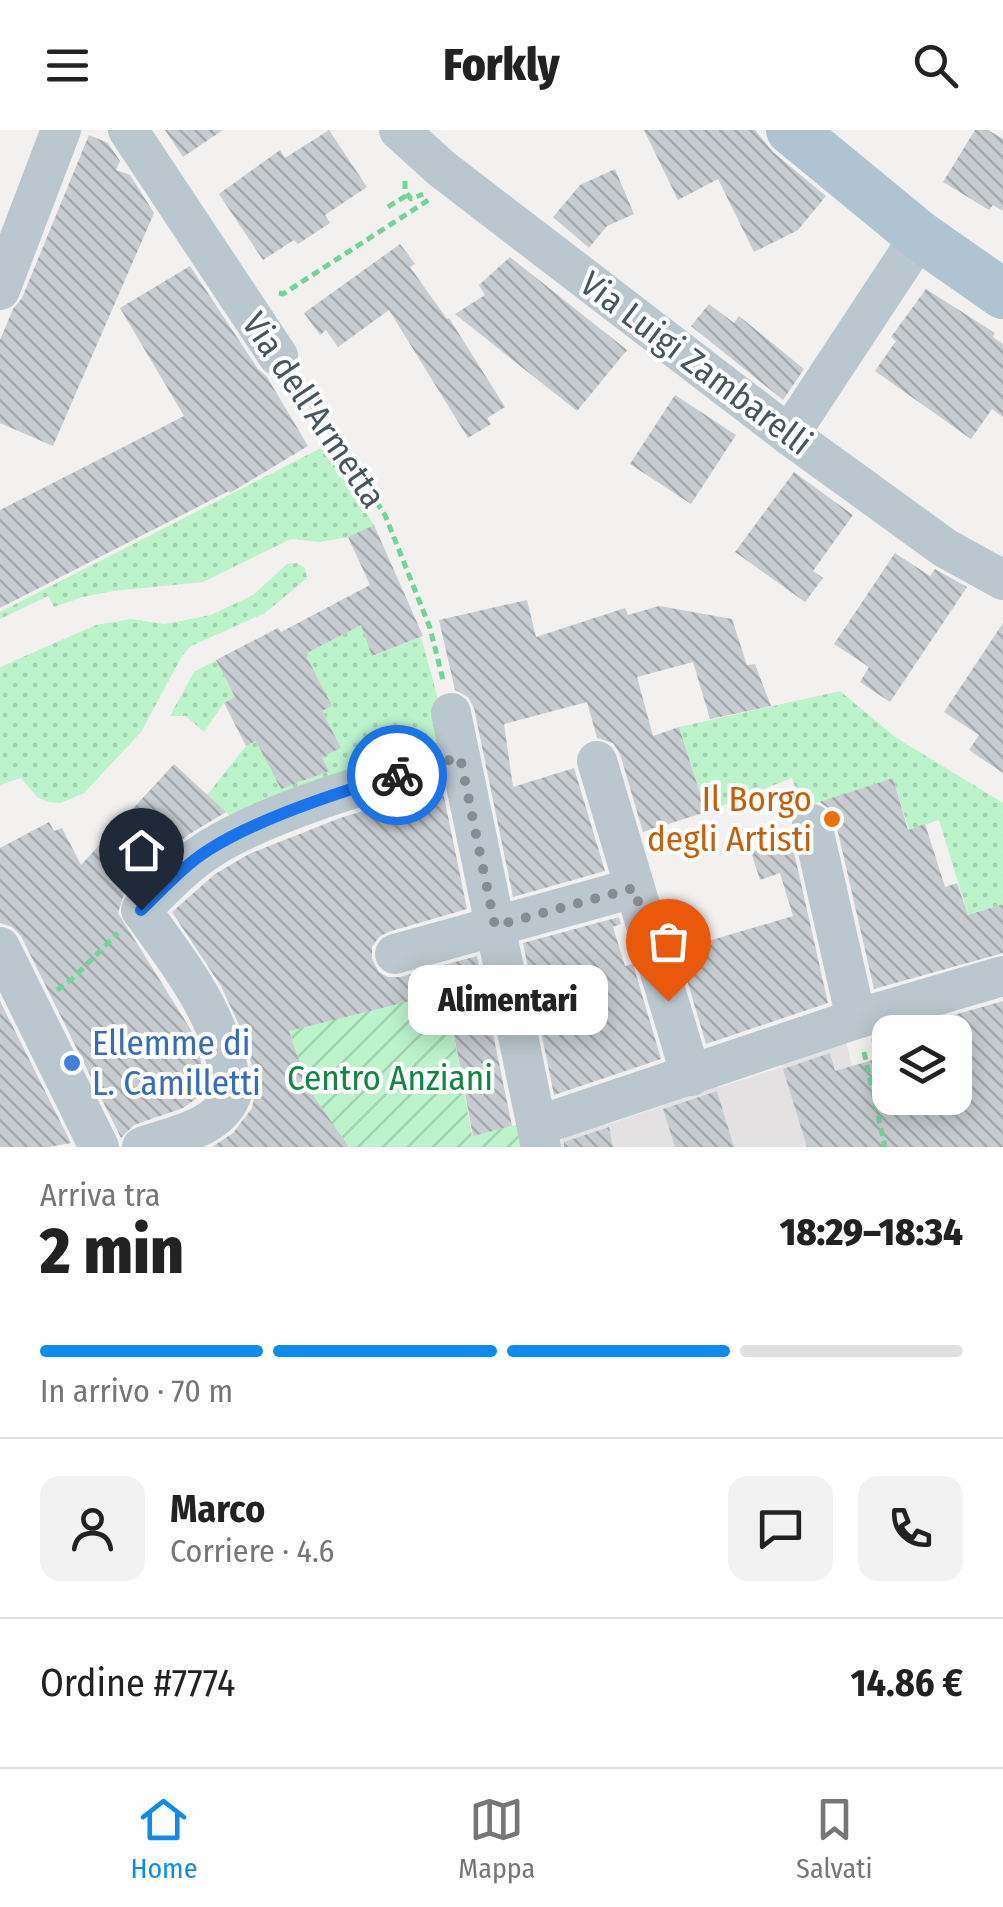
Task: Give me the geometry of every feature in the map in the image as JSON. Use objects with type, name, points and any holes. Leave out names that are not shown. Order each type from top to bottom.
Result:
[{"type":"main road","points":[[791,130],[920,236],[1003,294]]},
{"type":"street","points":[[0,290],[61,130]]},
{"type":"street","name":"Via dell'Armetta","points":[[128,130],[278,356]]},
{"type":"street","name":"Via Luigi Zambarelli","points":[[419,150],[789,435],[945,548],[1003,580]]},
{"type":"street","points":[[789,435],[920,236]]},
{"type":"street","points":[[450,713],[539,1137],[692,1076],[859,1031],[1003,976]]},
{"type":"street","points":[[142,1147],[206,1124],[218,1116],[230,1096],[219,1038],[207,1006],[130,921],[191,862],[232,837],[363,785],[460,757]]},
{"type":"street","points":[[596,760],[692,1076]]},
{"type":"street","points":[[812,824],[859,1031]]},
{"type":"street","points":[[395,954],[634,888]]},
{"type":"street","points":[[0,947],[98,1147]]},
{"type":"path","points":[[388,207],[419,150]]},
{"type":"path","points":[[272,292],[283,294],[428,202]]},
{"type":"path","name":"Via dell'Armetta","points":[[278,356],[385,515],[430,628],[450,713]]},
{"type":"path","points":[[52,994],[74,978],[130,921]]},
{"type":"path","points":[[859,1031],[885,1147]]},
{"type":"shaded area","points":[[844,1032],[871,1147],[560,1147],[563,1134],[662,1106],[659,1095],[713,1077],[717,1088],[782,1067],[778,1054]]},
{"type":"green space","points":[[323,447],[374,525],[349,537],[320,542],[291,539],[203,582],[114,591],[54,607],[48,596],[0,619],[0,612]]},
{"type":"green space","points":[[297,563],[305,568],[307,578],[265,613],[191,646],[141,732],[84,793],[61,803],[48,802],[37,797],[21,778],[0,785],[0,667],[96,625],[131,619],[165,624],[211,615],[253,595],[287,564]]},
{"type":"green space","points":[[360,623],[373,656],[421,637],[449,740],[238,823],[207,795],[246,746],[256,741],[294,773],[299,783],[328,769],[322,757],[340,747],[322,711],[332,706],[296,659]]},
{"type":"green space","points":[[216,660],[235,697],[224,703],[204,732],[186,716],[170,716],[194,672]]},
{"type":"green space","points":[[840,691],[895,737],[1003,803],[1003,904],[968,915],[939,820],[909,830],[893,778],[801,808],[792,778],[706,812],[679,727]]},
{"type":"green space","name":"Centro Anziani","points":[[445,986],[472,1136],[524,1123],[528,1147],[349,1147],[308,1088],[289,1031]]},
{"type":"building","points":[[165,130],[223,130],[183,157]]},
{"type":"building","points":[[329,130],[367,187],[325,215],[330,223],[263,260],[219,194],[280,150],[285,158]]},
{"type":"building","points":[[644,130],[755,130],[773,152],[826,196],[798,230],[754,252],[718,179],[678,200]]},
{"type":"building","points":[[975,130],[988,130],[1003,139],[1003,211],[993,205],[989,210],[943,182]]},
{"type":"building","points":[[89,135],[108,143],[120,161],[116,170],[130,175],[154,213],[53,446],[0,423],[0,340],[22,298]]},
{"type":"building","points":[[615,169],[634,214],[607,226],[589,248],[553,217],[580,185]]},
{"type":"building","points":[[400,244],[415,264],[410,267],[449,318],[505,407],[487,418],[491,424],[468,438],[389,310],[338,347],[326,330],[320,335],[304,313]]},
{"type":"building","points":[[510,257],[627,350],[577,411],[455,314],[485,295],[479,285]]},
{"type":"building","points":[[190,266],[267,377],[308,446],[230,493],[0,608],[0,510],[184,416],[120,308]]},
{"type":"building","points":[[926,289],[995,333],[993,337],[1003,344],[1003,417],[992,409],[971,439],[875,371],[896,341],[891,337]]},
{"type":"building","points":[[709,304],[734,323],[739,316],[804,369],[783,400],[691,326]]},
{"type":"building","points":[[675,395],[736,435],[691,504],[630,464]]},
{"type":"building","points":[[794,472],[853,515],[813,571],[823,578],[805,602],[735,552]]},
{"type":"building","points":[[374,525],[423,636],[372,656],[361,625],[305,654],[332,706],[322,711],[341,748],[322,757],[329,771],[281,789],[256,741],[246,746],[224,703],[235,697],[216,660],[278,628],[281,632],[370,585],[348,537]]},
{"type":"building","points":[[895,553],[930,576],[935,569],[967,587],[890,702],[860,682],[869,667],[834,644]]},
{"type":"building","points":[[527,600],[536,637],[625,608],[628,615],[659,606],[732,619],[747,665],[755,664],[771,706],[710,719],[693,662],[637,677],[653,736],[679,727],[706,812],[643,832],[620,754],[613,743],[597,738],[587,702],[504,724],[513,787],[574,768],[605,871],[513,897],[474,708],[468,697],[455,690],[439,620]]},
{"type":"building","points":[[1003,623],[1003,773],[969,750],[979,735],[944,712]]},
{"type":"building","points":[[174,764],[226,812],[188,835],[158,860],[124,894],[118,913],[191,1030],[207,1091],[183,1108],[134,1125],[121,1138],[21,936],[0,923],[0,848],[49,822],[54,831],[62,828],[81,865]]},
{"type":"building","points":[[893,778],[908,830],[925,824],[945,887],[957,883],[968,915],[1003,904],[1003,953],[874,989],[835,819],[830,809],[819,802]]},
{"type":"building","points":[[442,787],[467,909],[388,932],[372,947],[372,959],[379,972],[400,977],[477,956],[512,1126],[473,1136],[446,992],[289,1031],[308,1088],[349,1147],[212,1147],[233,1133],[252,1108],[252,1067],[244,1036],[221,986],[172,912],[215,874],[249,854],[340,818]]},
{"type":"building","points":[[791,839],[828,1003],[706,1044],[678,950],[793,916],[780,873],[760,880],[751,852]]},
{"type":"building","points":[[619,917],[621,924],[613,927],[625,966],[633,964],[661,1059],[554,1095],[523,943]]},
{"type":"building","points":[[0,1001],[71,1143],[0,1147]]},
{"type":"building","points":[[1003,1001],[1003,1147],[807,1147],[783,1069],[830,1053],[835,1071],[872,1060],[872,1115],[972,1115],[972,1015],[954,1015]]},
{"type":"building","points":[[717,1091],[734,1147],[675,1147],[663,1109]]},
{"type":"building","points":[[609,1127],[613,1147],[564,1147],[564,1142]]},
{"type":"way so far","points":[[397,775],[460,757],[495,926],[634,888],[668,1001]]},
{"type":"place","name":"Il Borgo degli Artisti","points":[[832,819]]},
{"type":"place","name":"Alimentari","points":[[668,1001]]},
{"type":"place","name":"Ellemme di L. Camilletti","points":[[72,1063]]},
{"type":"route","points":[[141,910],[191,862],[232,837],[397,775]]}]
